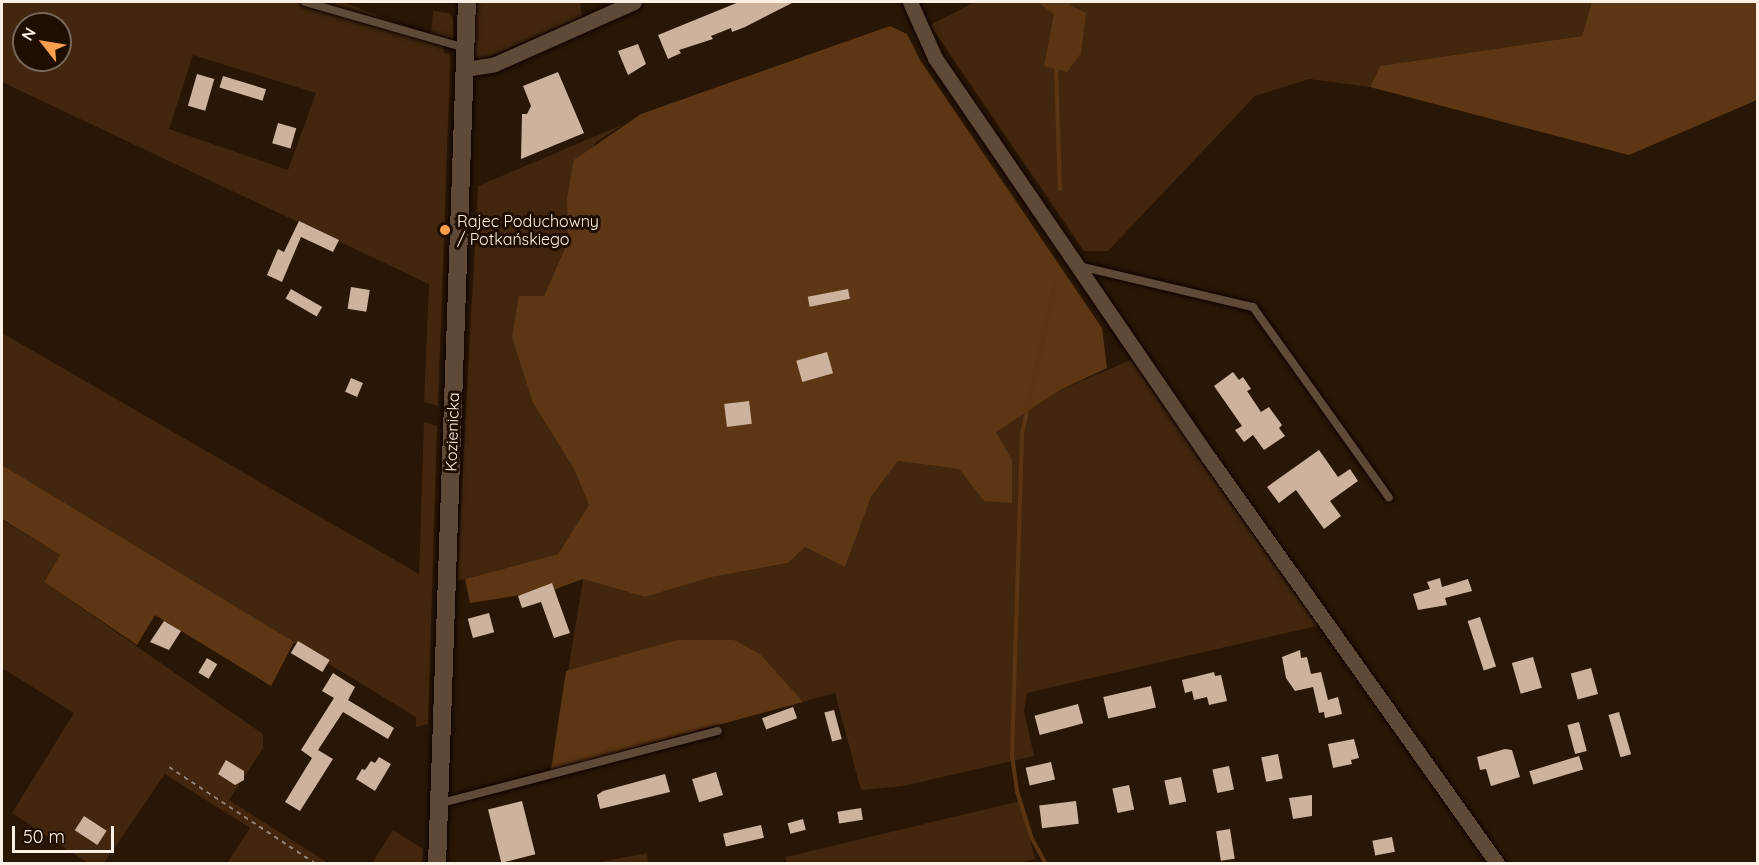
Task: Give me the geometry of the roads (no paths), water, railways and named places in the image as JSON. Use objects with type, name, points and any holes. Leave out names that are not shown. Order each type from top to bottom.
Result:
[{"type":"main road","name":"Kozienicka","points":[[437,864],[467,2]]},
{"type":"street","points":[[465,69],[495,64],[634,2]]},
{"type":"street","points":[[910,2],[935,58],[1078,266],[1498,864]]},
{"type":"lane","points":[[305,2],[465,48]]},
{"type":"lane","points":[[1078,266],[1253,307],[1389,498]]},
{"type":"lane","points":[[439,804],[718,731]]},
{"type":"waterway","points":[[1056,69],[1060,189]]},
{"type":"waterway","points":[[1046,864],[1032,839],[1017,791],[1012,755],[1022,434],[1055,284]]},
{"type":"place","name":"Rajec Poduchowny / Potkańskiego","points":[[445,230]]}]
